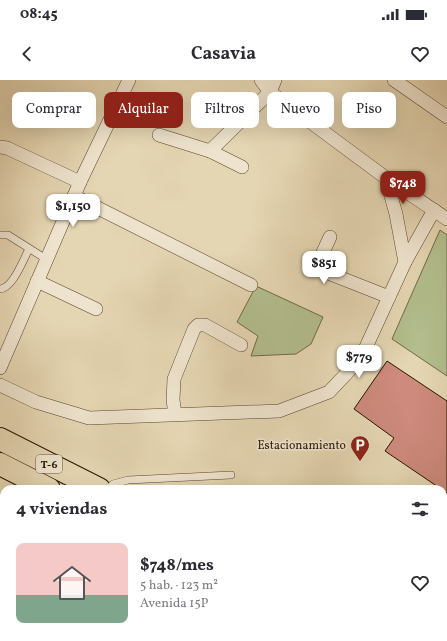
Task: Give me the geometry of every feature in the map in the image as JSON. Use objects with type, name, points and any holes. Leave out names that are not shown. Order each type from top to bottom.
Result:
[{"type":"highway","name":"T-6","points":[[0,439],[91,485]]},
{"type":"highway","name":"T-6","points":[[0,464],[41,485]]},
{"type":"street","points":[[0,368],[80,182],[129,80]]},
{"type":"street","points":[[261,80],[272,86],[386,178],[447,219]]},
{"type":"street","points":[[394,80],[447,117]]},
{"type":"street","points":[[210,151],[272,86]]},
{"type":"street","points":[[158,135],[210,151],[242,167]]},
{"type":"street","points":[[0,148],[7,148],[80,182]]},
{"type":"street","points":[[386,178],[396,214],[405,262]]},
{"type":"street","points":[[74,196],[250,285]]},
{"type":"street","points":[[0,385],[36,402],[89,418],[279,411],[330,392],[361,358],[405,262],[434,210]]},
{"type":"street","points":[[330,237],[318,263],[318,269],[389,297]]},
{"type":"street","points":[[37,281],[96,309]]},
{"type":"street","points":[[175,414],[173,400],[174,379],[194,329],[198,325],[205,325],[241,345]]},
{"type":"lane","points":[[0,235],[8,235],[46,259]]},
{"type":"lane","points":[[0,289],[4,289],[12,282],[29,249]]},
{"type":"lane","points":[[112,485],[128,480],[231,475]]},
{"type":"green space","points":[[440,230],[447,235],[447,376],[392,339]]},
{"type":"green space","points":[[256,286],[323,317],[311,344],[296,354],[251,356],[258,336],[237,322]]},
{"type":"building","points":[[387,361],[447,401],[447,485],[435,485],[385,451],[394,438],[354,409]]},
{"type":"place","name":"Estacionamiento","points":[[360,462]]}]
